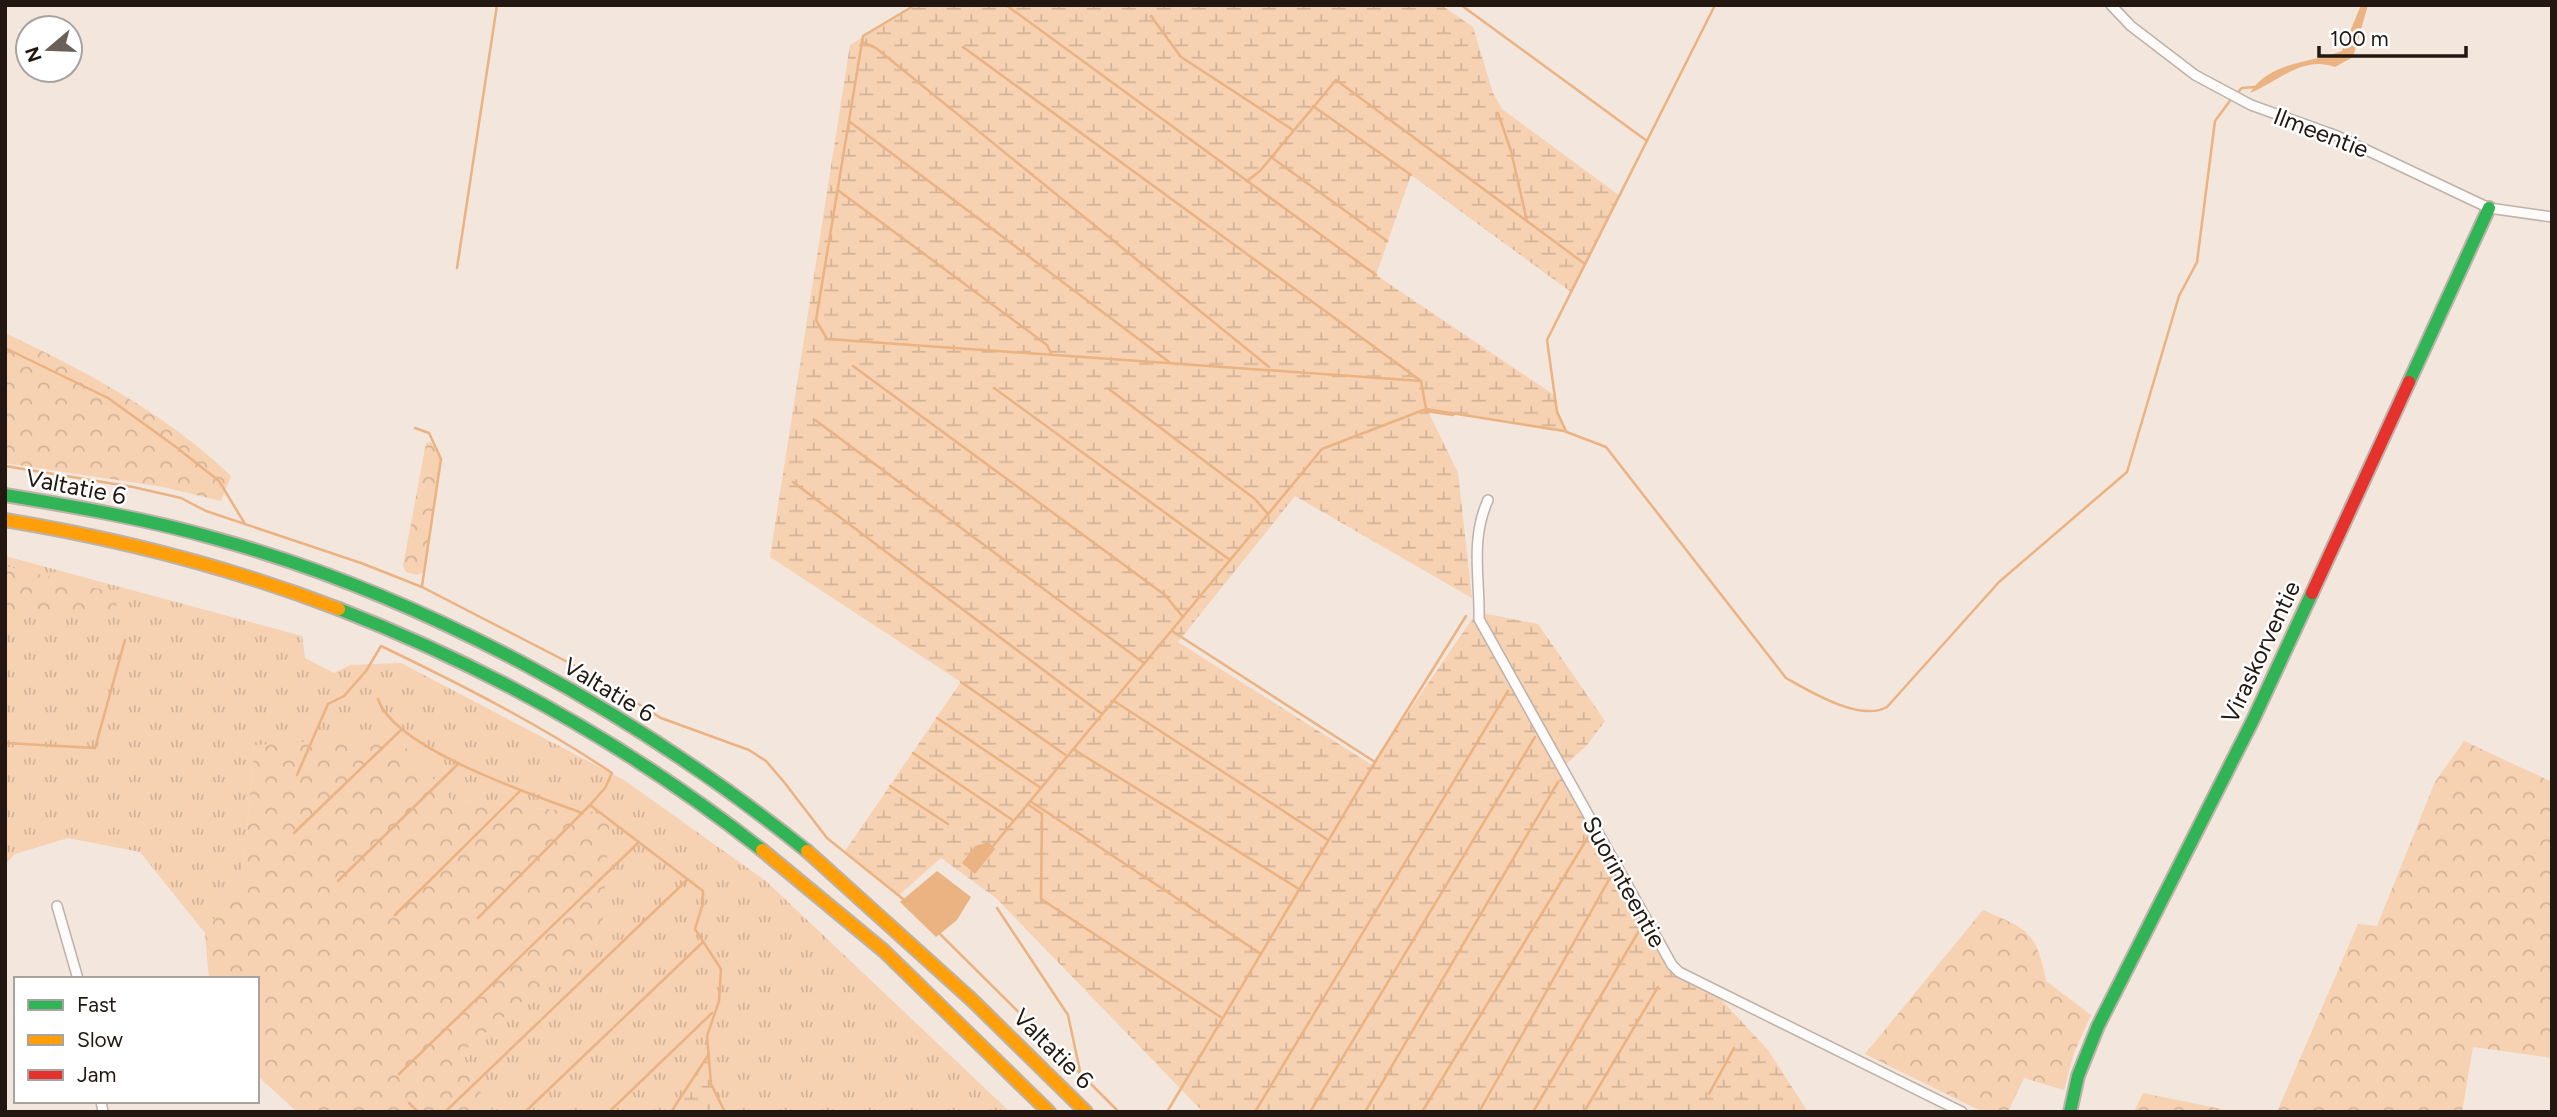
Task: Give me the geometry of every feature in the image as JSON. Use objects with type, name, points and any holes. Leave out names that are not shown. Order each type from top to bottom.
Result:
[{"type":"main road","name":"Viraskorventie","points":[[2070,1112],[2078,1076],[2098,1026],[2166,897],[2253,720],[2488,208]]},
{"type":"main road","name":"Valtatie 6","points":[[5,495],[158,524],[276,559],[388,600],[525,665],[689,764],[799,844],[991,1017],[1086,1112]]},
{"type":"main road","name":"Valtatie 6","points":[[5,520],[196,561],[275,586],[392,631],[513,689],[654,773],[767,854],[903,969],[1049,1112]]},
{"type":"street","name":"Ilmeentie","points":[[2111,5],[2151,42],[2217,88],[2284,119],[2337,136],[2488,208],[2552,217]]},
{"type":"street","name":"Suorinteentie","points":[[1488,500],[1476,529],[1476,561],[1481,594],[1479,619],[1672,965],[1679,972],[1962,1112]]},
{"type":"street","points":[[57,906],[77,977]]},
{"type":"green space","points":[[917,5],[1441,5],[1473,27],[1493,93],[1502,109],[1620,196],[1571,292],[1411,175],[1376,275],[1554,395],[1564,431],[1427,409],[1458,473],[1472,598],[1295,496],[1178,642],[1372,765],[1477,612],[1538,624],[1605,721],[1587,745],[1561,769],[1679,972],[1701,978],[1768,1050],[1808,1112],[1203,1112],[996,898],[941,858],[898,896],[845,851],[961,682],[770,557],[850,45]]},
{"type":"green space","points":[[5,333],[95,379],[180,433],[231,476],[221,501],[163,487],[5,463]]},
{"type":"green space","points":[[431,442],[441,459],[424,572],[417,575],[406,572],[403,566],[426,443]]},
{"type":"green space","points":[[5,556],[302,636],[305,658],[334,673],[350,665],[401,663],[624,780],[767,882],[1010,1112],[493,1112],[458,1056],[602,934],[609,815],[451,800],[396,736],[255,746],[242,877],[205,933],[140,852],[68,838],[15,854],[5,865]]},
{"type":"green space","points":[[5,566],[116,593],[117,615],[5,613]]},
{"type":"green space","points":[[396,736],[451,800],[610,815],[602,934],[458,1056],[493,1112],[297,1112],[259,1077],[259,977],[209,977],[205,933],[242,877],[255,745]]},
{"type":"green space","points":[[2464,741],[2552,782],[2552,1058],[2473,1047],[2462,1112],[2277,1112],[2358,924],[2377,926],[2435,782]]},
{"type":"green space","points":[[1983,910],[2011,922],[2028,934],[2038,952],[2046,981],[2091,1015],[2074,1053],[2064,1090],[2024,1078],[2008,1112],[1983,1112],[1865,1054]]},
{"type":"green space","points":[[709,1054],[711,1084],[725,1112],[671,1112]]},
{"type":"green space","points":[[2143,1093],[2236,1112],[2134,1112]]},
{"type":"shaded area","points":[[2361,5],[2368,5],[2353,57],[2335,67],[2312,64],[2301,67],[2250,93],[2258,82],[2280,69],[2342,51]]},
{"type":"shaded area","points":[[989,842],[995,849],[975,874],[962,863],[975,846]]},
{"type":"shaded area","points":[[937,871],[971,897],[957,920],[936,937],[900,902]]},
{"type":"waterway","points":[[457,268],[497,5]]},
{"type":"waterway","points":[[915,5],[863,36],[816,320],[827,339],[1421,381]]},
{"type":"waterway","points":[[1006,5],[1376,275]]},
{"type":"waterway","points":[[1461,5],[1647,141]]},
{"type":"waterway","points":[[1566,431],[1557,412],[1547,340],[1715,5]]},
{"type":"waterway","points":[[1151,16],[1181,57],[1293,130]]},
{"type":"waterway","points":[[862,42],[876,48],[1269,367]]},
{"type":"waterway","points":[[963,47],[1421,381],[1426,409]]},
{"type":"waterway","points":[[1247,181],[1260,171],[1336,80],[1585,264]]},
{"type":"waterway","points":[[2237,93],[2242,88],[2255,87]]},
{"type":"waterway","points":[[993,846],[1322,449],[1426,409],[1564,431],[1606,447],[1786,678],[1850,708],[1876,711],[1887,707],[1999,582],[2127,472],[2179,296],[2197,262],[2215,121],[2232,98]]},
{"type":"waterway","points":[[1313,106],[1411,175]]},
{"type":"waterway","points":[[1498,113],[1511,151],[1527,221]]},
{"type":"waterway","points":[[850,122],[1169,362]]},
{"type":"waterway","points":[[1271,157],[1387,241]]},
{"type":"waterway","points":[[839,191],[1047,345],[1052,355]]},
{"type":"waterway","points":[[5,348],[108,398],[176,447],[219,481],[245,524]]},
{"type":"waterway","points":[[853,366],[1165,595],[1183,617]]},
{"type":"waterway","points":[[994,388],[1230,560]]},
{"type":"waterway","points":[[1109,389],[1255,499],[1268,514]]},
{"type":"waterway","points":[[1425,411],[1453,415]]},
{"type":"waterway","points":[[815,420],[1144,663]]},
{"type":"waterway","points":[[415,428],[429,433],[441,459],[422,586]]},
{"type":"waterway","points":[[5,466],[133,487],[181,498],[206,511],[361,563],[422,587],[589,673],[661,718],[749,750],[766,761],[827,838],[903,899]]},
{"type":"waterway","points":[[793,482],[1102,714]]},
{"type":"waterway","points":[[1167,1112],[1375,762],[1466,616]]},
{"type":"waterway","points":[[1172,631],[1375,762]]},
{"type":"waterway","points":[[5,743],[95,748],[125,640]]},
{"type":"waterway","points":[[297,775],[328,704],[344,696],[366,671],[381,646],[499,705],[612,773],[605,788],[590,805],[478,918]]},
{"type":"waterway","points":[[961,682],[1067,756]]},
{"type":"waterway","points":[[1255,1112],[1508,691]]},
{"type":"waterway","points":[[378,699],[389,718],[437,752],[501,782],[582,813]]},
{"type":"waterway","points":[[1114,701],[1328,840]]},
{"type":"waterway","points":[[937,718],[1041,788]]},
{"type":"waterway","points":[[294,833],[402,729]]},
{"type":"waterway","points":[[1310,1112],[1535,737]]},
{"type":"waterway","points":[[1073,749],[1299,889]]},
{"type":"waterway","points":[[913,753],[1014,821]]},
{"type":"waterway","points":[[338,881],[458,764]]},
{"type":"waterway","points":[[1365,1112],[1558,782]]},
{"type":"waterway","points":[[890,786],[948,824]]},
{"type":"waterway","points":[[395,915],[521,790]]},
{"type":"waterway","points":[[1030,801],[1261,954]]},
{"type":"waterway","points":[[590,805],[703,891],[703,903],[695,929],[721,969],[719,1001],[707,1036],[711,1084],[725,1112]]},
{"type":"waterway","points":[[1029,805],[1042,814],[1041,899],[1222,1018]]},
{"type":"waterway","points":[[1422,1112],[1588,837]]},
{"type":"waterway","points":[[399,1074],[639,842]]},
{"type":"waterway","points":[[1479,1112],[1611,876]]},
{"type":"waterway","points":[[445,1112],[688,879]]},
{"type":"waterway","points":[[997,908],[1068,1015],[1080,1071]]},
{"type":"waterway","points":[[1533,1112],[1640,929]]},
{"type":"waterway","points":[[940,934],[1119,1112]]},
{"type":"waterway","points":[[525,1112],[703,942]]},
{"type":"waterway","points":[[1584,1112],[1658,987]]},
{"type":"waterway","points":[[609,1112],[712,1013]]},
{"type":"waterway","points":[[1709,1094],[1734,1048]]},
{"type":"waterway","points":[[671,1112],[709,1054]]},
{"type":"waterway","points":[[409,1103],[418,1112]]},
{"type":"waterway","points":[[1182,1112],[1194,1112]]},
{"type":"traffic: fast","points":[[2409,382],[2489,208]]},
{"type":"traffic: fast","points":[[5,495],[138,519],[217,539],[296,563],[451,627],[527,666],[673,753],[807,851]]},
{"type":"traffic: fast","points":[[2070,1112],[2078,1076],[2098,1026],[2253,720],[2312,593]]},
{"type":"traffic: fast","points":[[339,609],[451,657],[560,714],[664,778],[762,850]]},
{"type":"traffic: slow","points":[[5,520],[132,545],[216,567],[339,609]]},
{"type":"traffic: slow","points":[[762,850],[884,951],[1049,1112]]},
{"type":"traffic: slow","points":[[807,851],[972,1000],[1086,1112]]},
{"type":"traffic: jam","points":[[2312,593],[2409,382]]}]
